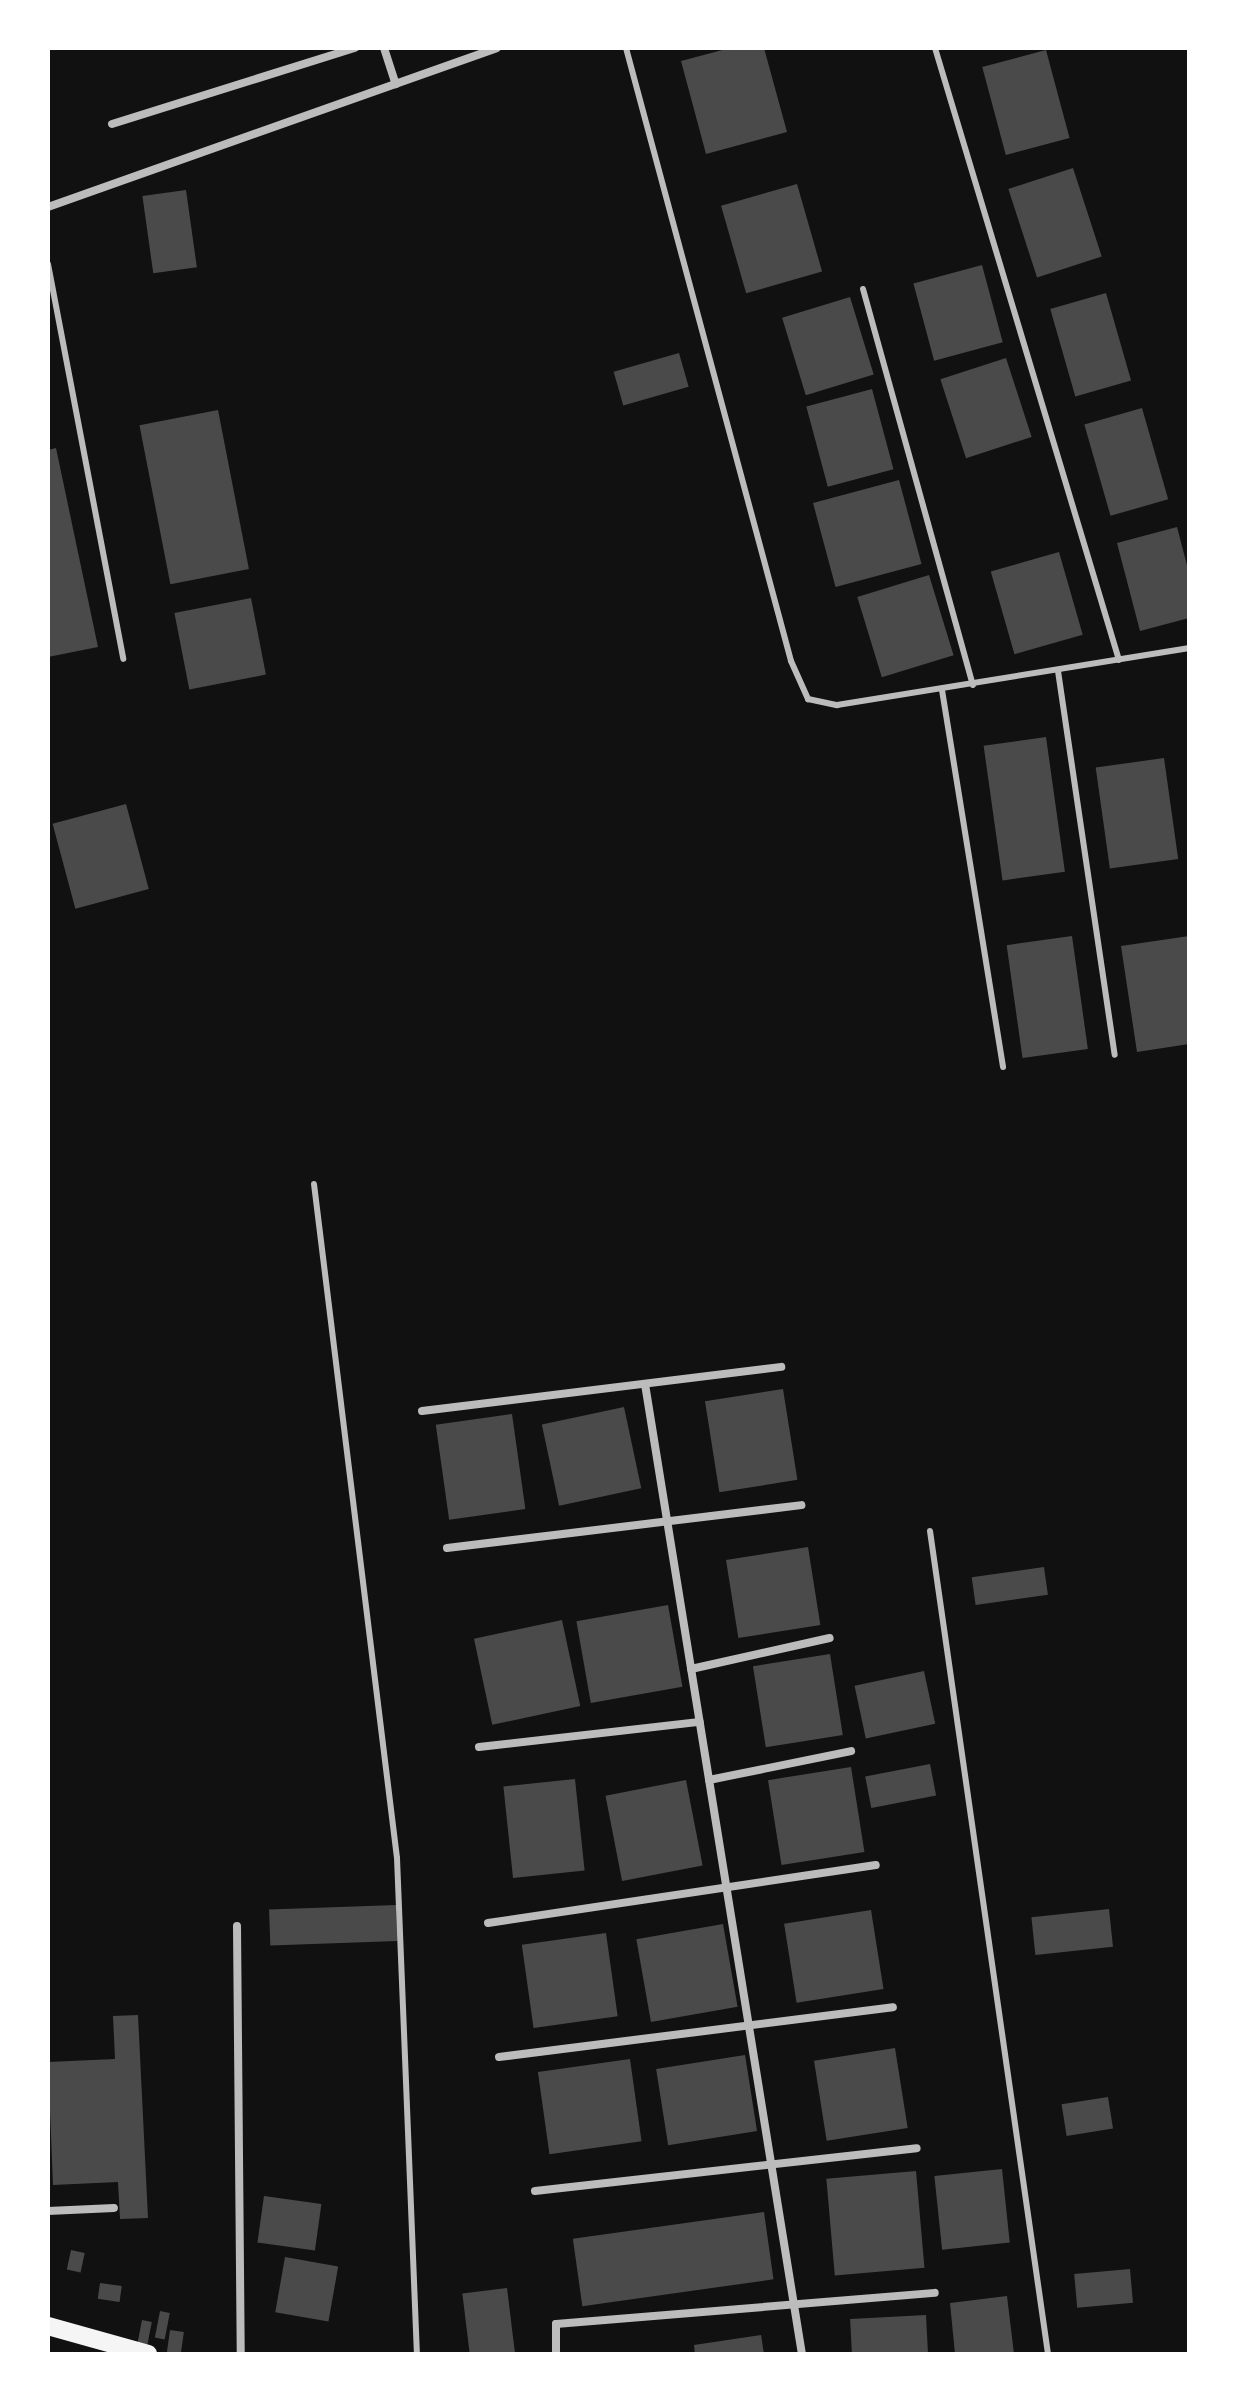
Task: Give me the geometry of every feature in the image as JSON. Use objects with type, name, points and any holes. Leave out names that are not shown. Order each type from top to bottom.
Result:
[{"type":"main road","points":[[48,2326],[148,2354]]},
{"type":"street","points":[[112,124],[355,48]]},
{"type":"street","points":[[384,48],[396,84]]},
{"type":"street","points":[[48,207],[497,48]]},
{"type":"street","points":[[422,1411],[781,1367]]},
{"type":"street","points":[[645,1384],[802,2354]]},
{"type":"street","points":[[447,1548],[801,1505]]},
{"type":"street","points":[[691,1669],[830,1638]]},
{"type":"street","points":[[479,1747],[700,1722]]},
{"type":"street","points":[[709,1780],[851,1751]]},
{"type":"street","points":[[488,1923],[876,1865]]},
{"type":"street","points":[[237,1926],[241,2354]]},
{"type":"street","points":[[499,2057],[893,2007]]},
{"type":"street","points":[[535,2191],[917,2148]]},
{"type":"street","points":[[48,2211],[114,2208]]},
{"type":"street","points":[[556,2354],[556,2324],[935,2293]]},
{"type":"lane","points":[[626,48],[799,683],[820,705],[942,690],[1189,648]]},
{"type":"lane","points":[[935,48],[1119,660]]},
{"type":"lane","points":[[48,264],[123,659]]},
{"type":"lane","points":[[863,289],[973,685]]},
{"type":"lane","points":[[1058,671],[1115,1055]]},
{"type":"lane","points":[[942,690],[1003,1067]]},
{"type":"lane","points":[[314,1184],[397,1858],[417,2354]]},
{"type":"lane","points":[[930,1531],[1048,2354]]},
{"type":"building","points":[[730,48],[764,48],[787,132],[706,154],[681,61]]},
{"type":"building","points":[[1046,50],[1070,138],[1006,155],[982,67]]},
{"type":"building","points":[[1073,168],[1102,256],[1037,277],[1008,189]]},
{"type":"building","points":[[797,184],[822,271],[746,293],[721,206]]},
{"type":"building","points":[[186,190],[197,267],[153,273],[142,196]]},
{"type":"building","points":[[982,265],[1003,342],[934,361],[913,283]]},
{"type":"building","points":[[1106,293],[1131,380],[1075,396],[1050,309]]},
{"type":"building","points":[[850,297],[874,374],[806,395],[782,318]]},
{"type":"building","points":[[679,353],[689,387],[623,405],[614,372]]},
{"type":"building","points":[[1006,358],[1032,437],[966,458],[940,379]]},
{"type":"building","points":[[872,389],[893,469],[828,487],[806,407]]},
{"type":"building","points":[[1142,408],[1168,499],[1111,516],[1084,425]]},
{"type":"building","points":[[218,410],[249,569],[170,584],[139,425]]},
{"type":"building","points":[[56,448],[98,647],[48,657],[48,450]]},
{"type":"building","points":[[899,480],[922,564],[836,587],[813,503]]},
{"type":"building","points":[[1177,527],[1189,573],[1189,618],[1140,631],[1117,543]]},
{"type":"building","points":[[1059,552],[1083,635],[1014,654],[991,572]]},
{"type":"building","points":[[929,575],[954,655],[882,677],[857,597]]},
{"type":"building","points":[[251,598],[266,675],[189,689],[174,613]]},
{"type":"building","points":[[1046,737],[1065,872],[1003,880],[984,746]]},
{"type":"building","points":[[1164,758],[1178,859],[1110,869],[1096,768]]},
{"type":"building","points":[[126,804],[149,889],[75,909],[53,824]]},
{"type":"building","points":[[1072,936],[1088,1049],[1023,1058],[1007,945]]},
{"type":"building","points":[[1189,936],[1189,1044],[1137,1052],[1121,946]]},
{"type":"building","points":[[783,1389],[797,1480],[719,1492],[705,1401]]},
{"type":"building","points":[[624,1407],[641,1488],[559,1506],[542,1424]]},
{"type":"building","points":[[512,1414],[525,1509],[449,1520],[436,1425]]},
{"type":"building","points":[[808,1547],[820,1625],[738,1638],[726,1560]]},
{"type":"building","points":[[1044,1567],[1048,1595],[976,1605],[972,1577]]},
{"type":"building","points":[[668,1605],[682,1687],[591,1703],[576,1621]]},
{"type":"building","points":[[562,1620],[580,1706],[492,1725],[474,1639]]},
{"type":"building","points":[[830,1654],[843,1735],[766,1747],[753,1666]]},
{"type":"building","points":[[924,1671],[935,1724],[866,1739],[855,1686]]},
{"type":"building","points":[[930,1764],[936,1795],[871,1808],[865,1777]]},
{"type":"building","points":[[851,1767],[864,1852],[781,1865],[768,1780]]},
{"type":"building","points":[[575,1779],[585,1870],[513,1878],[503,1787]]},
{"type":"building","points":[[686,1780],[703,1865],[622,1881],[606,1796]]},
{"type":"building","points":[[396,1905],[397,1941],[270,1945],[269,1909]]},
{"type":"building","points":[[1109,1909],[1113,1947],[1035,1955],[1031,1917]]},
{"type":"building","points":[[871,1910],[884,1989],[797,2003],[784,1924]]},
{"type":"building","points":[[723,1924],[738,2007],[651,2022],[636,1939]]},
{"type":"building","points":[[606,1933],[618,2016],[534,2028],[522,1945]]},
{"type":"building","points":[[138,2015],[148,2218],[120,2219],[118,2182],[53,2185],[48,2062],[115,2059],[113,2016]]},
{"type":"building","points":[[895,2048],[908,2128],[827,2141],[814,2061]]},
{"type":"building","points":[[745,2055],[757,2131],[668,2145],[656,2069]]},
{"type":"building","points":[[630,2059],[642,2141],[549,2154],[538,2072]]},
{"type":"building","points":[[1108,2097],[1113,2129],[1067,2136],[1062,2104]]},
{"type":"building","points":[[1002,2169],[1010,2243],[942,2250],[934,2176]]},
{"type":"building","points":[[916,2171],[924,2268],[835,2275],[826,2179]]},
{"type":"building","points":[[264,2196],[321,2204],[315,2251],[257,2243]]},
{"type":"building","points":[[764,2212],[773,2279],[582,2306],[573,2239]]},
{"type":"building","points":[[71,2250],[85,2253],[81,2272],[67,2270]]},
{"type":"building","points":[[285,2257],[338,2266],[328,2322],[275,2312]]},
{"type":"building","points":[[1130,2269],[1133,2303],[1077,2308],[1074,2274]]},
{"type":"building","points":[[100,2283],[122,2286],[120,2302],[98,2299]]},
{"type":"building","points":[[507,2288],[515,2354],[470,2354],[462,2293]]},
{"type":"building","points":[[1007,2296],[1014,2354],[955,2354],[950,2303]]},
{"type":"building","points":[[160,2311],[170,2313],[165,2339],[155,2338]]},
{"type":"building","points":[[926,2315],[928,2354],[852,2354],[850,2319]]},
{"type":"building","points":[[142,2320],[152,2322],[147,2345],[137,2344]]},
{"type":"building","points":[[170,2330],[184,2332],[181,2354],[167,2352]]},
{"type":"building","points":[[761,2335],[764,2354],[695,2354],[694,2345]]}]
